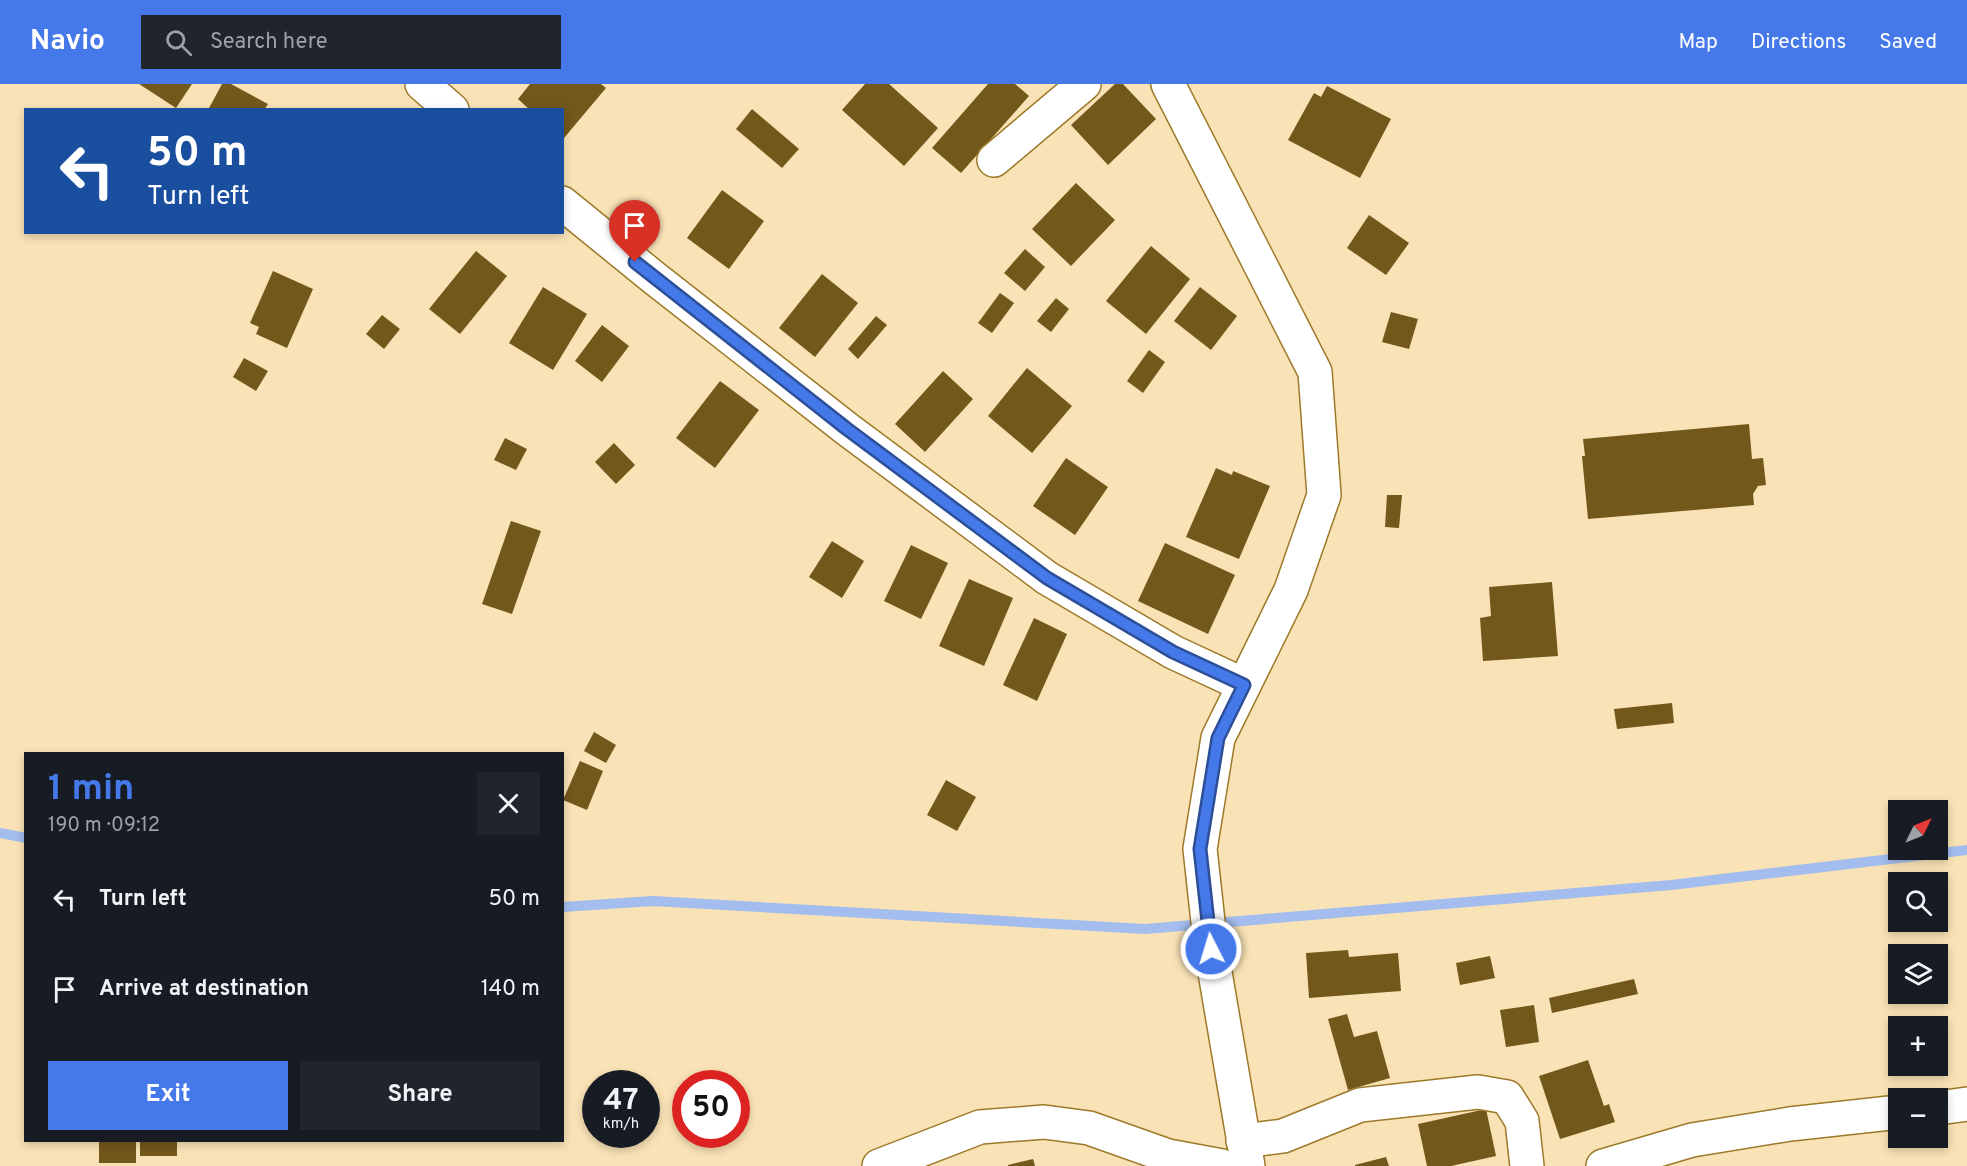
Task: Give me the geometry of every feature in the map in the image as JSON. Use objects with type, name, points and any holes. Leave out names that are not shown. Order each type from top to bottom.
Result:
[{"type":"street","points":[[422,84],[450,108]]},
{"type":"street","points":[[994,160],[1084,84]]},
{"type":"street","points":[[1168,84],[1315,372],[1324,495],[1291,590],[1218,738],[1200,849],[1211,949],[1246,1154],[1283,1136],[1360,1105],[1478,1092],[1507,1097],[1522,1120],[1527,1166]]},
{"type":"street","points":[[564,205],[838,422],[1047,578],[1173,652],[1244,685]]},
{"type":"street","points":[[1948,1107],[1967,1104]]},
{"type":"street","points":[[1603,1166],[1692,1140],[1790,1124],[1888,1113]]},
{"type":"street","points":[[879,1166],[980,1127],[1044,1122],[1089,1128],[1168,1156],[1222,1166]]},
{"type":"building","points":[[139,84],[192,84],[176,108]]},
{"type":"building","points":[[222,84],[231,84],[268,104],[265,108],[209,108]]},
{"type":"building","points":[[530,84],[601,84],[606,88],[564,138],[564,108],[528,108],[518,99]]},
{"type":"building","points":[[865,84],[889,84],[938,128],[904,166],[842,110]]},
{"type":"building","points":[[988,84],[1015,84],[1029,96],[961,173],[932,148]]},
{"type":"building","points":[[1115,84],[1123,84],[1156,119],[1108,165],[1071,125]]},
{"type":"building","points":[[1327,86],[1391,119],[1360,178],[1288,140],[1314,93],[1321,97]]},
{"type":"building","points":[[752,109],[799,149],[782,168],[736,129]]},
{"type":"building","points":[[1076,183],[1115,220],[1071,266],[1032,229]]},
{"type":"building","points":[[722,190],[764,221],[729,269],[687,238]]},
{"type":"building","points":[[1369,215],[1409,243],[1386,275],[1347,248]]},
{"type":"building","points":[[1151,246],[1190,279],[1146,334],[1106,301]]},
{"type":"building","points":[[1025,249],[1045,267],[1025,291],[1004,273]]},
{"type":"building","points":[[476,251],[507,276],[460,334],[429,309]]},
{"type":"building","points":[[273,271],[313,289],[287,348],[256,334],[259,327],[250,323]]},
{"type":"building","points":[[822,274],[858,303],[815,357],[779,328]]},
{"type":"building","points":[[543,287],[587,314],[553,370],[509,343]]},
{"type":"building","points":[[1200,287],[1237,316],[1211,350],[1174,321]]},
{"type":"building","points":[[1000,293],[1014,303],[992,333],[978,323]]},
{"type":"building","points":[[1056,298],[1069,309],[1051,332],[1037,321]]},
{"type":"building","points":[[1391,312],[1418,319],[1409,349],[1382,342]]},
{"type":"building","points":[[382,315],[400,329],[384,349],[366,334]]},
{"type":"building","points":[[876,316],[887,325],[858,359],[848,349]]},
{"type":"building","points":[[602,325],[629,346],[602,382],[575,361]]},
{"type":"building","points":[[1149,350],[1165,362],[1143,393],[1127,381]]},
{"type":"building","points":[[244,358],[268,371],[256,391],[233,377]]},
{"type":"building","points":[[1027,368],[1072,406],[1032,453],[988,416]]},
{"type":"building","points":[[943,371],[973,399],[925,452],[895,424]]},
{"type":"building","points":[[720,381],[759,410],[715,468],[676,438]]},
{"type":"building","points":[[1749,424],[1752,459],[1763,458],[1766,485],[1758,486],[1753,494],[1754,505],[1588,519],[1582,456],[1585,456],[1583,439]]},
{"type":"building","points":[[505,438],[527,449],[516,470],[494,460]]},
{"type":"building","points":[[614,443],[635,465],[616,484],[595,462]]},
{"type":"building","points":[[1066,458],[1108,487],[1075,535],[1033,506]]},
{"type":"building","points":[[1216,468],[1232,475],[1233,471],[1270,486],[1239,559],[1186,537]]},
{"type":"building","points":[[1387,495],[1402,495],[1399,528],[1385,527]]},
{"type":"building","points":[[511,521],[541,531],[512,614],[482,604]]},
{"type":"building","points":[[832,541],[864,561],[842,598],[809,577]]},
{"type":"building","points":[[1165,543],[1235,575],[1208,634],[1138,601]]},
{"type":"building","points":[[911,545],[948,563],[921,619],[884,601]]},
{"type":"building","points":[[969,579],[1013,598],[984,666],[939,646]]},
{"type":"building","points":[[1552,582],[1558,656],[1483,661],[1480,618],[1491,616],[1489,587]]},
{"type":"building","points":[[1034,618],[1067,634],[1037,701],[1003,685]]},
{"type":"building","points":[[1672,703],[1674,723],[1617,729],[1614,709]]},
{"type":"building","points":[[594,732],[616,745],[606,763],[584,751]]},
{"type":"building","points":[[580,761],[603,771],[587,810],[564,800]]},
{"type":"building","points":[[946,780],[976,797],[957,831],[927,815]]},
{"type":"building","points":[[1348,950],[1349,957],[1398,953],[1401,991],[1309,998],[1306,953]]},
{"type":"building","points":[[1490,956],[1495,978],[1460,985],[1456,963]]},
{"type":"building","points":[[1634,979],[1638,994],[1552,1013],[1549,998]]},
{"type":"building","points":[[1534,1005],[1539,1042],[1506,1047],[1500,1010]]},
{"type":"building","points":[[1347,1014],[1354,1037],[1377,1031],[1390,1078],[1348,1090],[1328,1019]]},
{"type":"building","points":[[1588,1060],[1604,1106],[1609,1104],[1615,1122],[1560,1139],[1539,1076]]},
{"type":"building","points":[[1486,1109],[1496,1156],[1451,1166],[1427,1166],[1418,1124]]},
{"type":"building","points":[[99,1142],[136,1142],[136,1163],[99,1163]]},
{"type":"building","points":[[140,1142],[177,1142],[177,1156],[140,1156]]},
{"type":"building","points":[[1386,1157],[1389,1166],[1355,1166],[1355,1165]]},
{"type":"building","points":[[1033,1159],[1035,1166],[1008,1166],[1008,1165]]},
{"type":"waterway","points":[[0,833],[24,838]]},
{"type":"waterway","points":[[564,907],[653,901],[1145,929],[1671,885],[1967,850]]},
{"type":"route","points":[[635,262],[847,429],[1047,578],[1173,652],[1244,685],[1218,738],[1200,849],[1211,949]]}]
